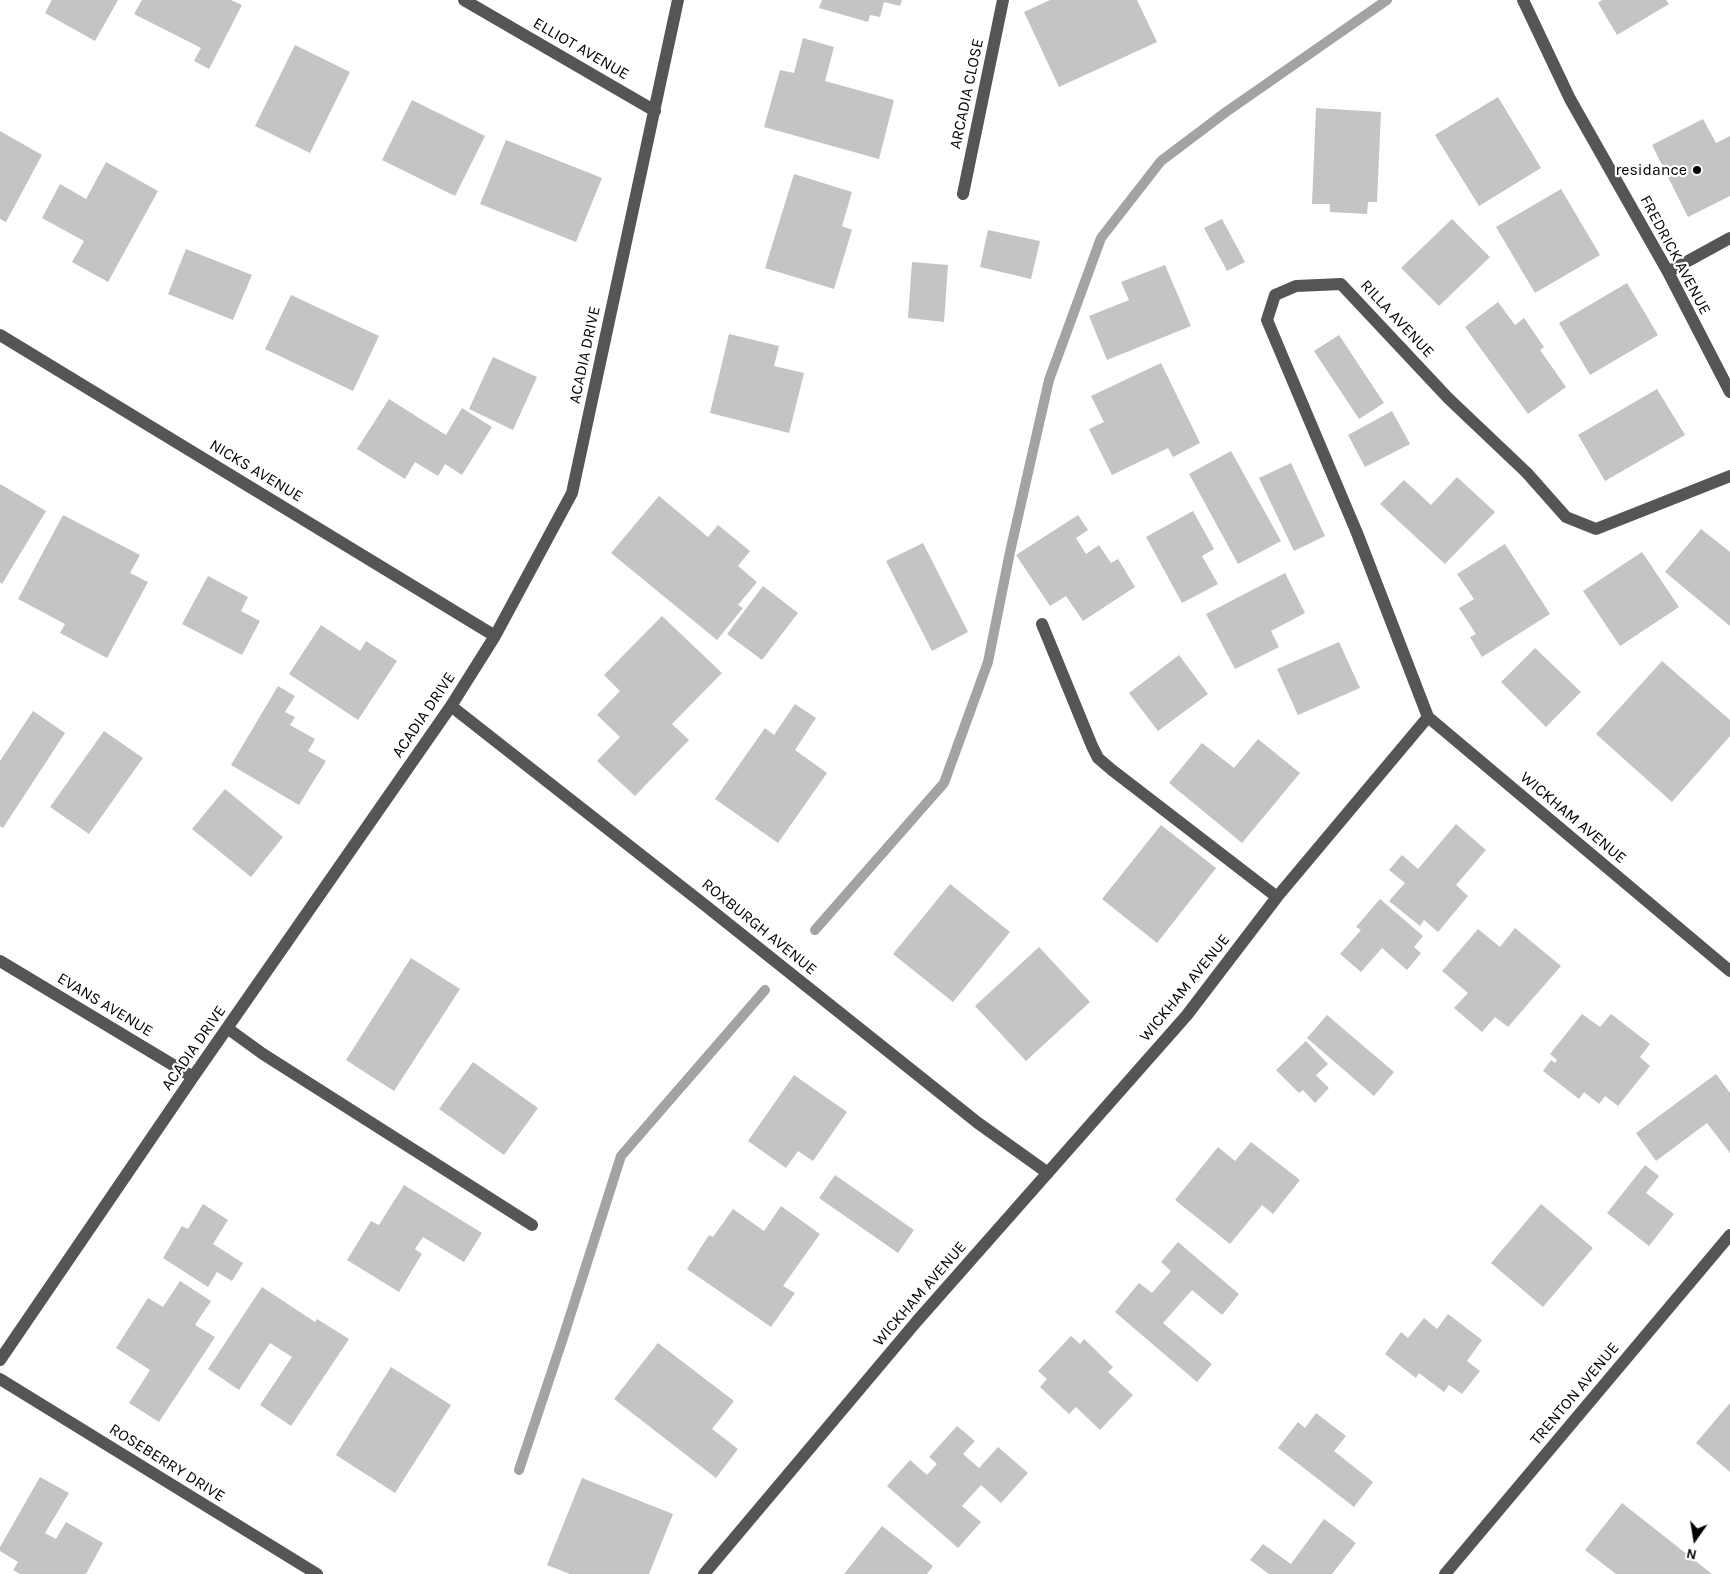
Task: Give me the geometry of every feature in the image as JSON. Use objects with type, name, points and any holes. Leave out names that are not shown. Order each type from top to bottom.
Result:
[{"type":"street","name":"ELLIOT AVENUE","points":[[464,0],[655,111]]},
{"type":"street","name":"ACADIA DRIVE","points":[[0,1360],[193,1077],[451,706],[495,636],[572,493],[678,0]]},
{"type":"street","name":"ARCADIA CLOSE","points":[[963,194],[1003,0]]},
{"type":"street","name":"FREDRICK AVENUE","points":[[1523,0],[1570,99],[1668,272],[1730,392]]},
{"type":"street","points":[[1668,272],[1730,238]]},
{"type":"street","name":"RILLA AVENUE","points":[[1428,717],[1357,532],[1267,320],[1275,295],[1296,286],[1341,284],[1448,398],[1528,473],[1566,518],[1596,529],[1730,476]]},
{"type":"street","name":"NICKS AVENUE","points":[[0,335],[495,636]]},
{"type":"street","points":[[1042,624],[1098,758],[1277,897]]},
{"type":"street","name":"ROXBURGH AVENUE","points":[[451,706],[978,1123],[1048,1173]]},
{"type":"street","name":"WICKHAM AVENUE","points":[[704,1574],[917,1321],[1187,1015],[1277,897],[1428,717],[1730,971]]},
{"type":"street","name":"EVANS AVENUE","points":[[0,961],[193,1077]]},
{"type":"street","points":[[227,1028],[263,1054],[532,1225]]},
{"type":"street","name":"TRENTON AVENUE","points":[[1445,1574],[1730,1235]]},
{"type":"street","name":"ROSEBERRY DRIVE","points":[[0,1379],[317,1574]]},
{"type":"building","points":[[52,0],[118,0],[95,41],[45,13]]},
{"type":"building","points":[[142,0],[231,0],[242,5],[209,69],[194,61],[201,48],[134,14]]},
{"type":"building","points":[[822,0],[902,0],[900,6],[884,2],[880,17],[870,15],[868,22],[819,8]]},
{"type":"building","points":[[1050,0],[1137,0],[1157,42],[1059,87],[1024,12]]},
{"type":"building","points":[[1602,0],[1666,0],[1669,4],[1617,35],[1598,3]]},
{"type":"building","points":[[803,38],[834,47],[825,81],[894,100],[879,159],[764,127],[780,70],[794,73]]},
{"type":"building","points":[[295,45],[350,72],[310,153],[255,126]]},
{"type":"building","points":[[1498,97],[1541,168],[1479,206],[1435,135]]},
{"type":"building","points":[[412,100],[485,136],[455,196],[382,160]]},
{"type":"building","points":[[1316,108],[1381,112],[1377,202],[1368,202],[1367,214],[1330,212],[1330,204],[1312,204]]},
{"type":"building","name":"residance","points":[[1703,119],[1716,143],[1730,136],[1730,196],[1688,217],[1652,145]]},
{"type":"building","points":[[0,131],[42,155],[6,222],[0,219]]},
{"type":"building","points":[[506,140],[602,178],[576,242],[480,204]]},
{"type":"building","points":[[106,162],[158,191],[108,282],[72,262],[84,241],[42,218],[60,184],[86,199]]},
{"type":"building","points":[[794,174],[852,192],[842,226],[852,230],[834,289],[765,268]]},
{"type":"building","points":[[1561,189],[1600,255],[1535,293],[1496,227]]},
{"type":"building","points":[[1222,219],[1245,262],[1227,271],[1204,228]]},
{"type":"building","points":[[1452,219],[1490,257],[1439,306],[1401,268]]},
{"type":"building","points":[[988,230],[1040,241],[1031,279],[980,267]]},
{"type":"building","points":[[186,249],[252,275],[233,320],[168,294]]},
{"type":"building","points":[[912,262],[948,265],[944,322],[908,318]]},
{"type":"building","points":[[1165,265],[1191,326],[1107,360],[1089,316],[1129,300],[1121,282]]},
{"type":"building","points":[[1627,283],[1658,335],[1590,375],[1559,323]]},
{"type":"building","points":[[291,295],[379,336],[353,391],[265,349]]},
{"type":"building","points":[[1498,302],[1515,325],[1524,318],[1544,347],[1540,350],[1566,387],[1528,414],[1465,327]]},
{"type":"building","points":[[729,334],[779,346],[774,366],[804,373],[789,433],[710,413]]},
{"type":"building","points":[[1339,335],[1384,403],[1359,419],[1314,351]]},
{"type":"building","points":[[493,357],[537,377],[513,430],[469,409]]},
{"type":"building","points":[[1161,363],[1200,443],[1173,457],[1168,448],[1112,475],[1089,429],[1104,422],[1091,396]]},
{"type":"building","points":[[1657,389],[1685,435],[1605,481],[1578,435]]},
{"type":"building","points":[[389,399],[446,435],[462,408],[492,427],[462,475],[445,464],[438,476],[415,462],[405,479],[357,449]]},
{"type":"building","points":[[1392,411],[1410,444],[1365,467],[1348,435]]},
{"type":"building","points":[[1231,451],[1281,541],[1238,564],[1189,474]]},
{"type":"building","points":[[1291,463],[1325,536],[1294,551],[1259,478]]},
{"type":"building","points":[[1457,477],[1495,512],[1445,564],[1380,504],[1404,480],[1431,505]]},
{"type":"building","points":[[0,484],[46,511],[2,584],[0,582]]},
{"type":"building","points":[[659,496],[708,537],[718,525],[750,551],[738,566],[757,582],[738,605],[743,608],[717,640],[611,553]]},
{"type":"building","points":[[1193,511],[1214,549],[1202,556],[1218,584],[1182,603],[1146,537]]},
{"type":"building","points":[[63,515],[140,555],[130,573],[148,582],[107,658],[60,633],[65,624],[18,599]]},
{"type":"building","points":[[1078,515],[1088,530],[1076,538],[1086,554],[1099,545],[1111,563],[1118,559],[1135,587],[1083,621],[1066,596],[1050,606],[1016,555]]},
{"type":"building","points":[[1701,529],[1730,552],[1730,626],[1665,572]]},
{"type":"building","points":[[923,543],[968,632],[932,651],[886,561]]},
{"type":"building","points":[[1505,544],[1550,614],[1482,657],[1470,637],[1476,634],[1459,608],[1474,599],[1457,574]]},
{"type":"building","points":[[1642,552],[1679,607],[1620,646],[1583,591]]},
{"type":"building","points":[[1285,573],[1305,613],[1271,631],[1279,647],[1235,669],[1206,614]]},
{"type":"building","points":[[208,576],[248,597],[241,611],[260,621],[242,655],[182,624]]},
{"type":"building","points":[[763,586],[798,613],[762,660],[727,634]]},
{"type":"building","points":[[662,616],[722,673],[672,724],[689,740],[635,796],[597,761],[620,737],[597,715],[620,691],[604,675]]},
{"type":"building","points":[[321,625],[360,651],[366,641],[397,661],[358,720],[289,674]]},
{"type":"building","points":[[1339,642],[1360,688],[1298,715],[1277,669]]},
{"type":"building","points":[[1535,648],[1581,692],[1546,727],[1501,682]]},
{"type":"building","points":[[1179,655],[1208,694],[1158,731],[1129,693]]},
{"type":"building","points":[[1662,661],[1730,720],[1730,736],[1672,802],[1596,734]]},
{"type":"building","points":[[278,686],[295,696],[285,712],[295,717],[290,725],[315,739],[308,751],[326,761],[299,805],[231,765]]},
{"type":"building","points":[[795,704],[816,718],[795,750],[827,773],[778,843],[715,799],[765,728],[774,735]]},
{"type":"building","points":[[33,711],[65,733],[3,828],[0,826],[0,761]]},
{"type":"building","points":[[104,731],[143,758],[89,834],[50,807]]},
{"type":"building","points":[[1258,739],[1300,773],[1242,843],[1169,783],[1202,743],[1234,768]]},
{"type":"building","points":[[225,789],[283,837],[251,877],[192,829]]},
{"type":"building","points":[[1456,824],[1486,850],[1456,885],[1468,896],[1438,932],[1424,920],[1420,926],[1389,901],[1405,883],[1389,870],[1402,855],[1418,869]]},
{"type":"building","points":[[1161,825],[1216,868],[1157,943],[1102,899]]},
{"type":"building","points":[[950,884],[1010,932],[953,1002],[893,954]]},
{"type":"building","points":[[1380,899],[1423,936],[1414,947],[1421,953],[1407,970],[1382,948],[1361,972],[1340,954],[1361,930],[1356,927]]},
{"type":"building","points":[[1515,928],[1561,966],[1508,1027],[1495,1017],[1482,1032],[1454,1008],[1468,993],[1442,971],[1478,929],[1500,947]]},
{"type":"building","points":[[1039,947],[1090,1002],[1026,1061],[975,1006]]},
{"type":"building","points":[[411,958],[460,989],[394,1091],[346,1060]]},
{"type":"building","points":[[1582,1014],[1600,1027],[1611,1014],[1650,1044],[1640,1057],[1650,1066],[1618,1106],[1605,1096],[1599,1104],[1584,1092],[1579,1099],[1543,1071],[1551,1060],[1555,1063],[1557,1060],[1550,1054]]},
{"type":"building","points":[[1327,1015],[1394,1072],[1374,1096],[1307,1038]]},
{"type":"building","points":[[1306,1041],[1328,1064],[1316,1075],[1329,1088],[1315,1103],[1303,1090],[1299,1093],[1276,1070]]},
{"type":"building","points":[[473,1062],[538,1108],[504,1155],[439,1109]]},
{"type":"building","points":[[1716,1074],[1730,1093],[1730,1153],[1707,1123],[1656,1161],[1636,1133]]},
{"type":"building","points":[[794,1075],[847,1112],[813,1161],[798,1151],[786,1168],[748,1141]]},
{"type":"building","points":[[1251,1142],[1300,1180],[1273,1214],[1262,1205],[1230,1244],[1175,1200],[1218,1147],[1235,1161]]},
{"type":"building","points":[[1645,1165],[1659,1176],[1646,1193],[1674,1214],[1649,1246],[1607,1213]]},
{"type":"building","points":[[835,1175],[914,1230],[898,1253],[819,1198]]},
{"type":"building","points":[[404,1185],[482,1233],[464,1262],[423,1237],[415,1249],[422,1254],[399,1292],[347,1260],[371,1221],[379,1225]]},
{"type":"building","points":[[203,1204],[228,1220],[213,1244],[243,1263],[232,1281],[217,1272],[208,1287],[163,1258],[182,1226],[188,1229]]},
{"type":"building","points":[[1541,1204],[1593,1248],[1543,1307],[1491,1263]]},
{"type":"building","points":[[781,1206],[820,1234],[783,1286],[795,1293],[771,1327],[687,1269],[709,1235],[713,1237],[733,1209],[764,1231]]},
{"type":"building","points":[[1178,1242],[1239,1294],[1222,1315],[1192,1290],[1163,1323],[1212,1364],[1197,1382],[1115,1312],[1139,1283],[1152,1293],[1171,1271],[1161,1262]]},
{"type":"building","points":[[180,1281],[211,1301],[195,1325],[215,1337],[159,1422],[129,1403],[150,1370],[116,1348],[148,1298],[163,1307]]},
{"type":"building","points":[[262,1287],[315,1322],[317,1319],[349,1339],[291,1426],[260,1405],[292,1357],[270,1343],[239,1390],[208,1369]]},
{"type":"building","points":[[1448,1314],[1482,1340],[1467,1361],[1480,1371],[1462,1394],[1449,1385],[1444,1392],[1419,1373],[1416,1378],[1385,1354],[1401,1332],[1408,1338],[1424,1318],[1437,1329]]},
{"type":"building","points":[[1071,1336],[1080,1344],[1084,1339],[1113,1367],[1108,1372],[1133,1395],[1100,1430],[1076,1407],[1069,1414],[1040,1387],[1047,1379],[1038,1371]]},
{"type":"building","points":[[658,1343],[734,1401],[712,1429],[738,1449],[716,1478],[614,1399]]},
{"type":"building","points":[[391,1367],[451,1405],[395,1493],[336,1455]]},
{"type":"building","points":[[1730,1403],[1730,1472],[1696,1443]]},
{"type":"building","points":[[1316,1413],[1346,1436],[1334,1451],[1373,1482],[1354,1507],[1278,1448],[1298,1422],[1305,1428]]},
{"type":"building","points":[[957,1426],[975,1441],[963,1454],[979,1468],[998,1447],[1028,1473],[1001,1503],[981,1485],[962,1506],[981,1522],[958,1548],[887,1486],[910,1460],[927,1475],[937,1464],[929,1457]]},
{"type":"building","points":[[40,1477],[69,1493],[45,1533],[56,1539],[66,1522],[103,1543],[86,1574],[20,1574],[13,1570],[18,1562],[0,1551],[0,1547]]},
{"type":"building","points":[[582,1478],[673,1514],[649,1574],[570,1574],[547,1565]]},
{"type":"building","points":[[1622,1503],[1712,1574],[1616,1574],[1585,1550]]},
{"type":"building","points":[[1324,1519],[1356,1543],[1332,1574],[1269,1574],[1250,1560],[1263,1544],[1291,1564]]},
{"type":"building","points":[[882,1526],[933,1566],[927,1574],[844,1574]]},
{"type":"waterway","points":[[815,930],[944,783],[988,662],[1010,552],[1049,380],[1101,238],[1161,161],[1226,112],[1387,0]]},
{"type":"waterway","points":[[519,1470],[621,1156],[765,990]]},
{"type":"place","name":"residance","points":[[1697,170]]}]
